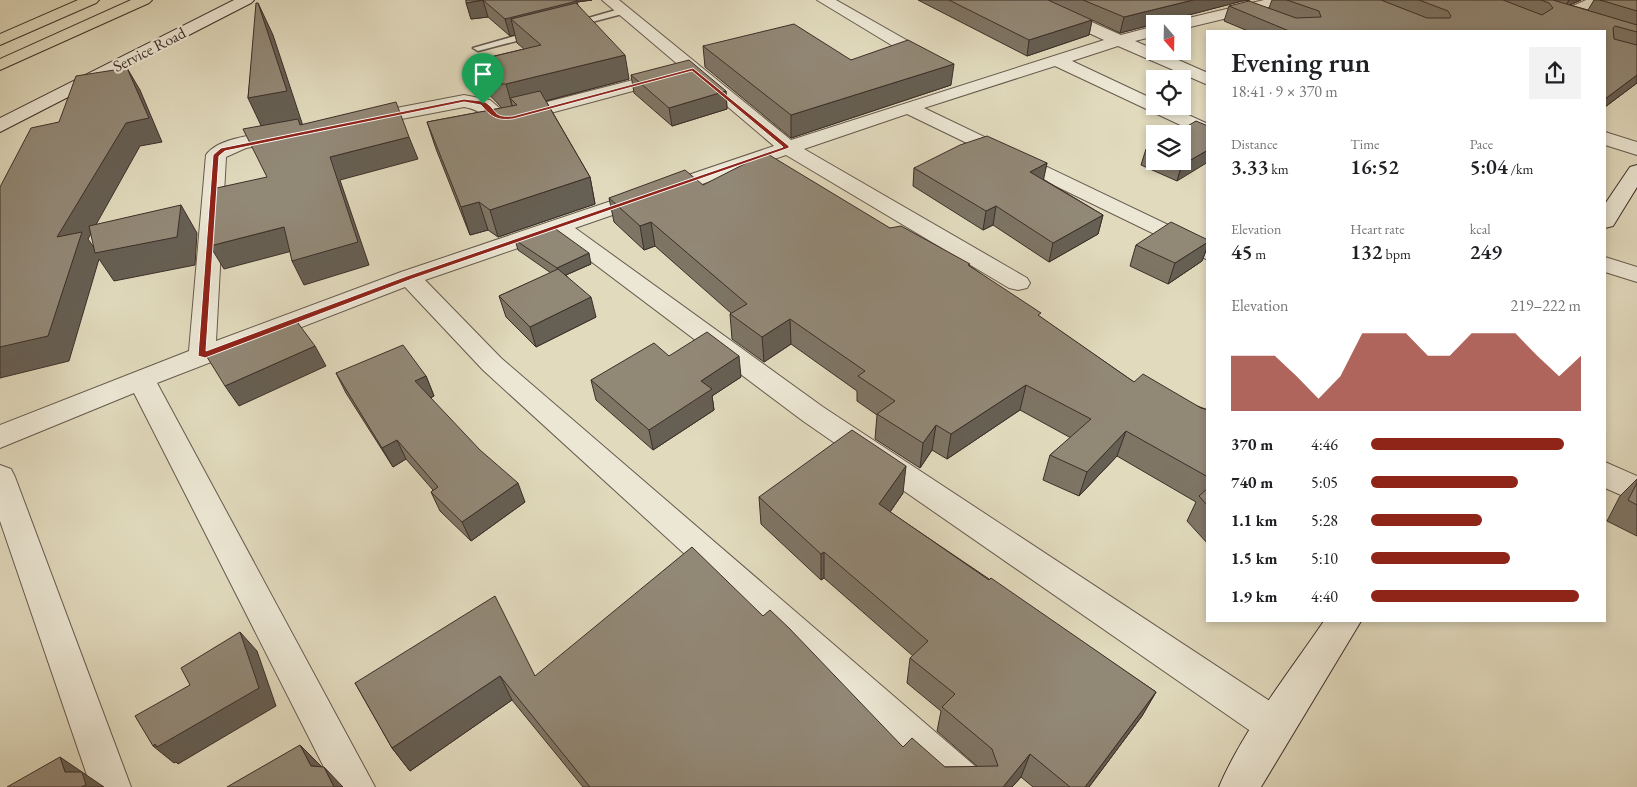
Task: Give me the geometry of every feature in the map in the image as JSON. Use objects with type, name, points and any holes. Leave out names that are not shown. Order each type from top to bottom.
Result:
[{"type":"main road","points":[[0,40],[91,0]]},
{"type":"main road","points":[[0,65],[144,0]]},
{"type":"street","name":"Service Road","points":[[0,126],[246,0]]},
{"type":"street","points":[[825,0],[959,78]]},
{"type":"street","points":[[1029,0],[1117,41],[1206,79]]},
{"type":"street","points":[[1191,22],[1242,8],[1284,0]]},
{"type":"street","points":[[1566,15],[1599,0]]},
{"type":"street","points":[[616,5],[787,147],[1018,283]]},
{"type":"street","points":[[1242,8],[1270,18]]},
{"type":"street","points":[[1549,10],[1590,23]]},
{"type":"street","points":[[0,437],[141,379],[409,277],[908,107],[959,78],[1056,60],[1146,33]]},
{"type":"street","points":[[1056,60],[1206,131]]},
{"type":"street","points":[[348,123],[464,101],[483,104],[493,115],[501,119],[693,70]]},
{"type":"street","points":[[908,107],[1206,252]]},
{"type":"street","points":[[202,356],[216,155],[233,146],[300,133]]},
{"type":"street","points":[[1606,138],[1637,149]]},
{"type":"street","points":[[1606,219],[1637,172]]},
{"type":"street","points":[[560,227],[813,414],[1275,726]]},
{"type":"street","points":[[1606,264],[1637,275]]},
{"type":"street","points":[[409,277],[500,371],[969,787]]},
{"type":"street","points":[[141,379],[231,555],[355,787]]},
{"type":"street","points":[[1606,474],[1637,490]]},
{"type":"street","points":[[0,477],[111,787]]},
{"type":"street","points":[[1239,787],[1275,726],[1343,622]]},
{"type":"lane","points":[[478,48],[550,30],[616,5]]},
{"type":"building","points":[[466,0],[483,0],[466,3]]},
{"type":"building","points":[[483,0],[576,0],[577,1],[505,19]]},
{"type":"building","points":[[949,0],[1048,0],[1092,20],[1029,40]]},
{"type":"building","points":[[1083,0],[1193,0],[1124,17]]},
{"type":"building","points":[[1287,0],[1381,0],[1427,18],[1450,18],[1451,16],[1448,11],[1419,0],[1503,0],[1542,15],[1553,8],[1549,3],[1541,0],[1553,0],[1637,25],[1637,32],[1615,26],[1613,28],[1614,39],[1637,45],[1637,75],[1606,98],[1606,30],[1287,30],[1229,6],[1249,1],[1296,18],[1321,17],[1319,11]]},
{"type":"building","points":[[1600,0],[1637,0],[1637,11]]},
{"type":"building","points":[[256,3],[258,3],[287,91],[248,98]]},
{"type":"building","points":[[576,3],[625,55],[506,84],[497,84],[474,61],[541,45],[511,19]]},
{"type":"building","points":[[794,24],[851,60],[908,40],[954,64],[791,115],[703,46]]},
{"type":"building","points":[[689,60],[726,91],[669,108],[631,75]]},
{"type":"building","points":[[127,68],[149,118],[126,123],[57,237],[82,232],[48,336],[0,347],[0,187],[31,128],[59,122],[76,76]]},
{"type":"building","points":[[540,91],[590,177],[490,210],[479,202],[461,207],[427,122],[517,105],[510,98]]},
{"type":"building","points":[[396,102],[409,137],[330,157],[358,242],[292,261],[284,227],[210,246],[212,189],[267,177],[243,129],[298,119],[300,125]]},
{"type":"building","points":[[1196,121],[1206,125],[1206,151],[1191,160],[1191,125],[1189,125]]},
{"type":"building","points":[[987,136],[1047,163],[1030,172],[1103,215],[1053,243],[996,206],[986,211],[914,168],[960,145]]},
{"type":"building","points":[[766,153],[890,228],[901,226],[970,264],[968,265],[1041,313],[1038,315],[1134,382],[1143,374],[1206,409],[1206,476],[1126,431],[1087,472],[1050,455],[1091,419],[1026,385],[951,434],[936,425],[923,443],[877,414],[895,401],[858,376],[865,371],[790,319],[762,337],[730,314],[747,304],[651,222],[640,226],[609,198],[685,170],[703,185]]},
{"type":"building","points":[[181,205],[177,237],[95,253],[89,226]]},
{"type":"building","points":[[1171,222],[1206,239],[1206,243],[1175,263],[1136,245]]},
{"type":"building","points":[[553,227],[589,253],[557,268],[515,240]]},
{"type":"building","points":[[558,269],[591,297],[530,327],[499,296]]},
{"type":"building","points":[[295,319],[315,346],[225,386],[207,357]]},
{"type":"building","points":[[707,332],[739,356],[701,381],[712,389],[649,430],[591,380],[654,343],[669,356]]},
{"type":"building","points":[[403,345],[426,376],[415,381],[480,450],[518,483],[462,522],[431,492],[438,487],[397,440],[382,448],[336,373]]},
{"type":"building","points":[[852,430],[906,466],[879,504],[989,580],[991,578],[1156,692],[1085,787],[1070,787],[1030,754],[1003,787],[590,787],[500,676],[392,748],[355,683],[495,596],[535,676],[692,547],[763,616],[770,610],[789,628],[903,747],[912,738],[945,767],[998,766],[992,749],[942,707],[955,694],[910,658],[928,641],[824,552],[821,554],[759,497]]},
{"type":"building","points":[[1637,483],[1637,505],[1628,500]]},
{"type":"building","points":[[1206,490],[1206,504],[1199,496]]},
{"type":"building","points":[[240,632],[259,688],[157,747],[155,744],[153,746],[135,716],[190,685],[181,668]]},
{"type":"building","points":[[300,745],[311,766],[324,767],[334,787],[227,787]]},
{"type":"building","points":[[60,757],[65,772],[82,772],[86,785],[81,787],[7,787]]},
{"type":"route","points":[[693,70],[787,147],[560,227],[409,277],[202,356],[216,155],[233,146],[464,101],[476,101],[483,104],[493,115],[501,119],[693,70]]}]
